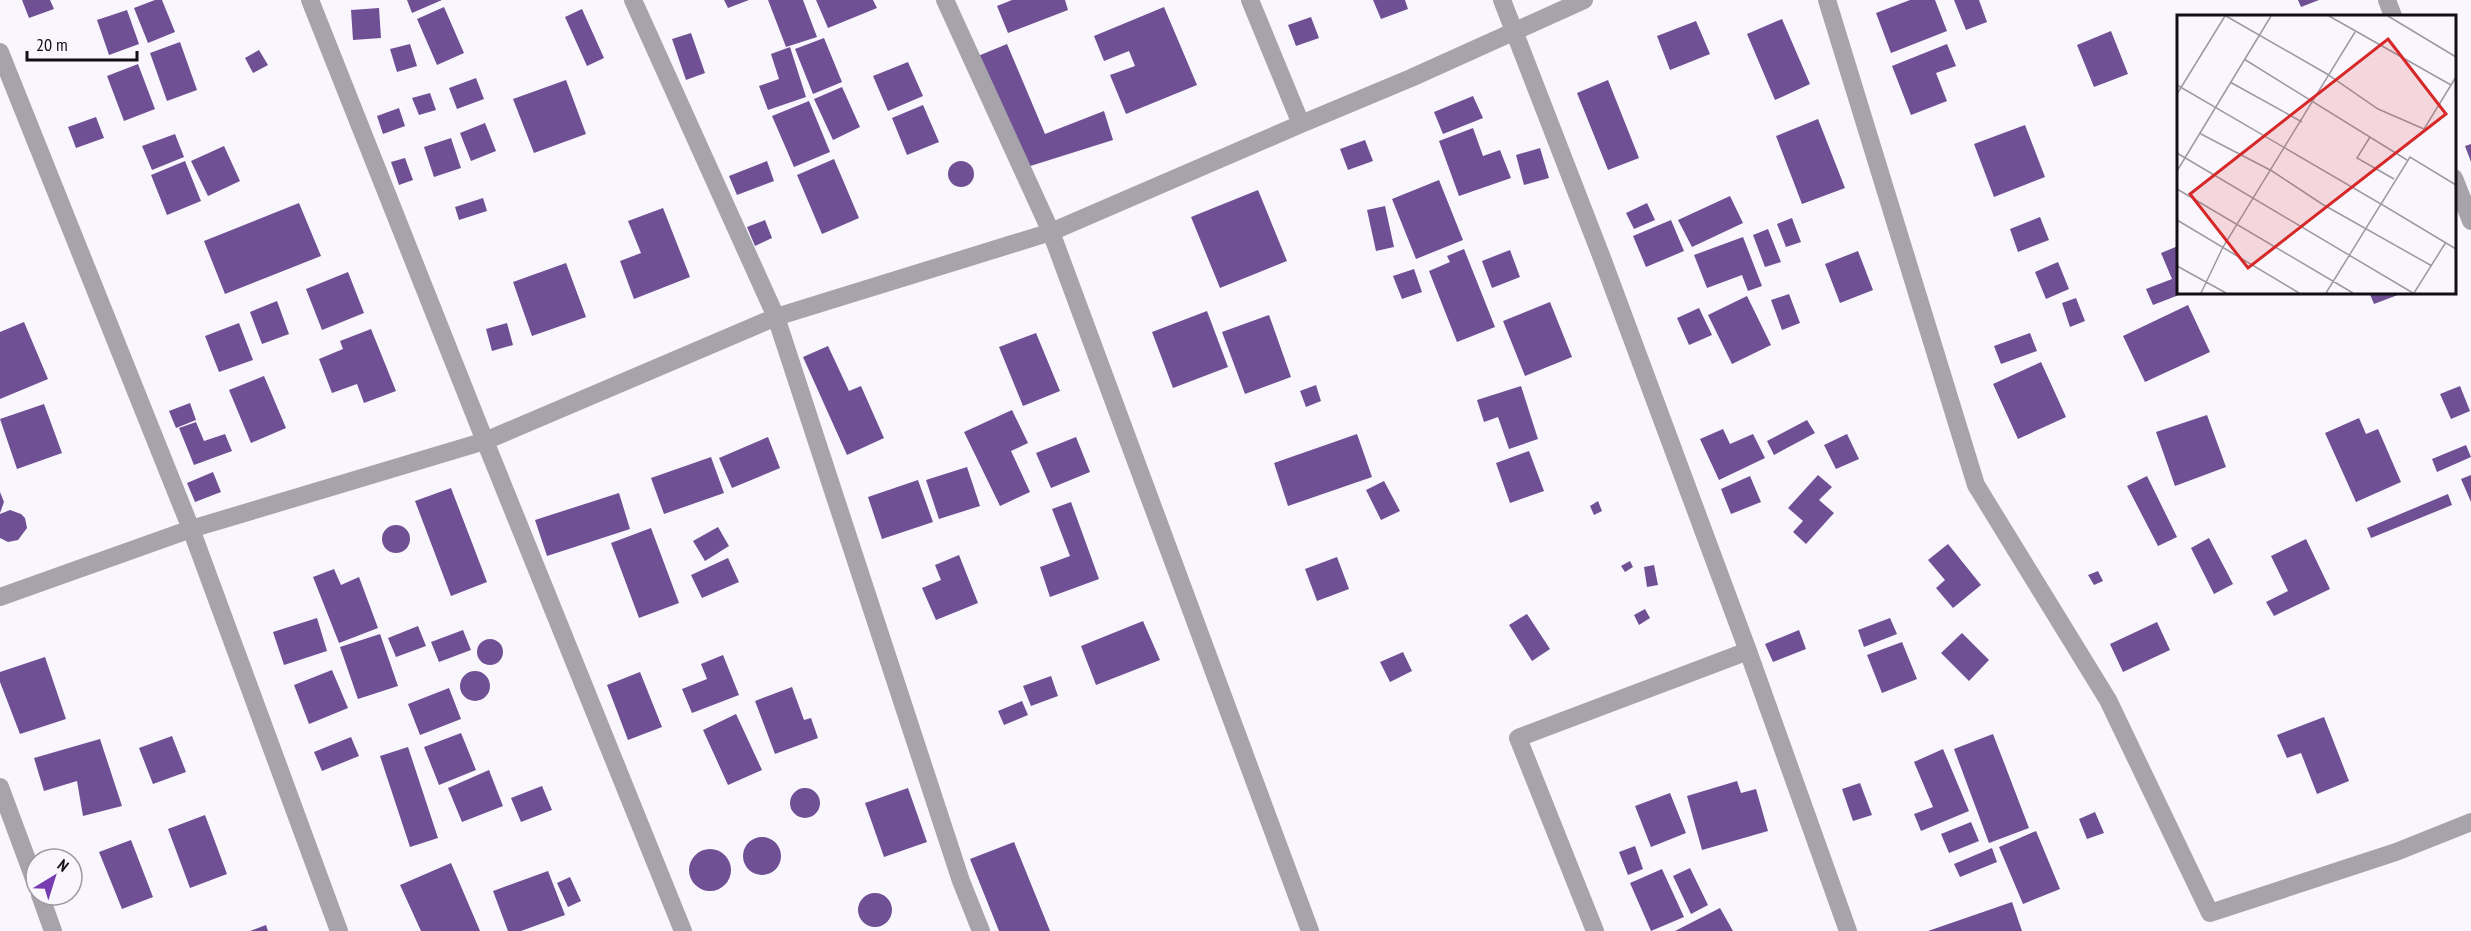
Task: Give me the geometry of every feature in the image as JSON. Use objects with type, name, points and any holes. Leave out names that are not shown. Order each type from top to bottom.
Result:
[{"type":"street","points":[[310,0],[683,931]]},
{"type":"street","points":[[633,0],[776,317],[957,870],[981,931]]},
{"type":"street","points":[[945,0],[1051,232],[1310,931]]},
{"type":"street","points":[[1250,0],[1301,124]]},
{"type":"street","points":[[1502,0],[1602,258],[1748,651],[1848,931]]},
{"type":"street","points":[[0,597],[191,529],[485,441],[776,317],[1051,232],[1584,0]]},
{"type":"street","points":[[1827,0],[1976,485],[2108,700],[2210,913],[2396,852],[2471,822]]},
{"type":"street","points":[[2387,0],[2393,15]]},
{"type":"street","points":[[0,52],[191,529],[339,931]]},
{"type":"street","points":[[2456,183],[2471,221]]},
{"type":"street","points":[[1596,931],[1518,738],[1748,651]]},
{"type":"street","points":[[0,787],[24,852]]},
{"type":"street","points":[[44,907],[53,931]]},
{"type":"building","points":[[22,0],[50,0],[54,9],[29,18]]},
{"type":"building","points":[[155,0],[162,0],[175,32],[148,43],[134,8]]},
{"type":"building","points":[[407,0],[442,0],[412,13]]},
{"type":"building","points":[[724,0],[749,0],[728,8]]},
{"type":"building","points":[[768,0],[803,0],[817,37],[786,47]]},
{"type":"building","points":[[816,0],[873,0],[877,8],[828,28]]},
{"type":"building","points":[[1012,0],[1065,0],[1068,10],[1008,33],[997,6]]},
{"type":"building","points":[[1373,0],[1405,0],[1408,9],[1381,19]]},
{"type":"building","points":[[1910,0],[1935,0],[1947,31],[1891,53],[1876,13]]},
{"type":"building","points":[[1954,0],[1979,0],[1987,22],[1966,30]]},
{"type":"building","points":[[2298,0],[2319,0],[2301,7]]},
{"type":"building","points":[[444,7],[464,53],[437,65],[417,19]]},
{"type":"building","points":[[1164,7],[1197,85],[1126,114],[1110,75],[1135,66],[1129,51],[1104,61],[1094,36]]},
{"type":"building","points":[[379,8],[381,38],[353,40],[351,10]]},
{"type":"building","points":[[582,9],[604,58],[587,66],[565,17]]},
{"type":"building","points":[[127,10],[139,44],[109,55],[97,20]]},
{"type":"building","points":[[1311,17],[1319,38],[1296,46],[1288,25]]},
{"type":"building","points":[[1782,19],[1810,84],[1775,100],[1747,34]]},
{"type":"building","points":[[1696,21],[1710,54],[1670,70],[1657,36]]},
{"type":"building","points":[[2111,31],[2128,74],[2094,87],[2077,45]]},
{"type":"building","points":[[691,33],[705,73],[686,80],[672,39]]},
{"type":"building","points":[[824,38],[842,82],[813,94],[795,49]]},
{"type":"building","points":[[180,42],[197,90],[167,101],[150,53]]},
{"type":"building","points":[[410,44],[417,66],[397,72],[390,49]]},
{"type":"building","points":[[1007,44],[1045,134],[1104,111],[1113,140],[1024,168],[978,56]]},
{"type":"building","points":[[1947,44],[1956,66],[1936,73],[1947,101],[1911,115],[1892,66]]},
{"type":"building","points":[[790,47],[806,97],[768,110],[759,86],[779,79],[771,54]]},
{"type":"building","points":[[259,50],[268,65],[253,73],[245,58]]},
{"type":"building","points":[[908,62],[923,96],[888,111],[873,76]]},
{"type":"building","points":[[138,64],[155,109],[124,121],[107,76]]},
{"type":"building","points":[[476,78],[484,99],[457,109],[449,88]]},
{"type":"building","points":[[566,80],[586,134],[534,153],[513,99]]},
{"type":"building","points":[[1608,80],[1639,158],[1608,170],[1577,93]]},
{"type":"building","points":[[842,87],[860,127],[833,140],[814,99]]},
{"type":"building","points":[[430,93],[436,110],[419,115],[412,98]]},
{"type":"building","points":[[1473,96],[1483,118],[1443,134],[1434,112]]},
{"type":"building","points":[[809,101],[830,152],[794,167],[772,116]]},
{"type":"building","points":[[923,105],[939,142],[907,155],[892,118]]},
{"type":"building","points":[[399,108],[405,126],[383,134],[377,116]]},
{"type":"building","points":[[96,117],[104,138],[76,148],[68,127]]},
{"type":"building","points":[[1818,119],[1845,188],[1802,204],[1776,136]]},
{"type":"building","points":[[485,123],[496,151],[471,161],[460,133]]},
{"type":"building","points":[[2025,125],[2045,177],[1994,197],[1974,144]]},
{"type":"building","points":[[1473,128],[1483,156],[1500,150],[1511,178],[1459,196],[1439,141]]},
{"type":"building","points":[[175,134],[184,157],[152,170],[142,146]]},
{"type":"building","points":[[451,138],[461,168],[434,177],[424,147]]},
{"type":"building","points":[[1365,140],[1373,161],[1348,170],[1340,149]]},
{"type":"building","points":[[2471,144],[2471,162],[2465,146]]},
{"type":"building","points":[[224,146],[240,181],[208,196],[191,161]]},
{"type":"building","points":[[1540,148],[1549,178],[1524,185],[1516,155]]},
{"type":"building","points":[[405,158],[413,180],[399,185],[391,162]]},
{"type":"building","points":[[834,159],[859,218],[822,234],[797,175]]},
{"type":"building","points":[[185,161],[201,201],[167,215],[151,175]]},
{"type":"building","points":[[767,161],[774,181],[737,195],[729,176]]},
{"type":"building","points":[[961,161],[970,165],[974,174],[970,183],[961,187],[952,183],[948,174],[952,165]]},
{"type":"building","points":[[1439,180],[1463,240],[1416,259],[1392,199]]},
{"type":"building","points":[[1258,190],[1287,261],[1220,288],[1191,217]]},
{"type":"building","points":[[1730,196],[1743,223],[1692,247],[1678,220]]},
{"type":"building","points":[[483,198],[487,211],[459,220],[455,207]]},
{"type":"building","points":[[299,203],[321,256],[225,294],[204,241]]},
{"type":"building","points":[[1647,203],[1655,220],[1634,229],[1626,213]]},
{"type":"building","points":[[1385,206],[1394,247],[1376,251],[1367,210]]},
{"type":"building","points":[[663,208],[690,277],[634,299],[620,261],[641,253],[628,221]]},
{"type":"building","points":[[2040,217],[2049,240],[2018,252],[2010,229]]},
{"type":"building","points":[[1792,218],[1801,242],[1786,247],[1777,224]]},
{"type":"building","points":[[765,220],[772,238],[755,246],[747,227]]},
{"type":"building","points":[[1671,220],[1684,251],[1646,267],[1633,236]]},
{"type":"building","points":[[1768,229],[1781,262],[1765,267],[1753,235]]},
{"type":"building","points":[[1743,237],[1762,286],[1748,291],[1742,275],[1707,288],[1694,255]]},
{"type":"building","points":[[2177,246],[2177,294],[2181,294],[2153,305],[2146,289],[2172,279],[2161,253]]},
{"type":"building","points":[[1464,249],[1495,327],[1457,342],[1429,271],[1450,262],[1447,256]]},
{"type":"building","points":[[1510,250],[1520,277],[1492,288],[1482,261]]},
{"type":"building","points":[[1858,251],[1873,290],[1840,303],[1825,264]]},
{"type":"building","points":[[2058,262],[2069,289],[2046,299],[2035,272]]},
{"type":"building","points":[[566,263],[586,317],[532,336],[513,282]]},
{"type":"building","points":[[1414,269],[1422,292],[1402,299],[1393,276]]},
{"type":"building","points":[[348,272],[364,313],[322,330],[306,289]]},
{"type":"building","points":[[1789,294],[1800,323],[1782,330],[1771,300]]},
{"type":"building","points":[[2370,294],[2400,294],[2374,304]]},
{"type":"building","points":[[1747,296],[1771,345],[1732,364],[1708,315]]},
{"type":"building","points":[[2076,298],[2085,321],[2070,327],[2062,303]]},
{"type":"building","points":[[277,301],[289,334],[262,344],[250,312]]},
{"type":"building","points":[[1550,302],[1572,357],[1525,376],[1503,321]]},
{"type":"building","points":[[2188,305],[2210,352],[2145,382],[2123,336]]},
{"type":"building","points":[[1699,308],[1712,335],[1689,345],[1677,318]]},
{"type":"building","points":[[1207,311],[1228,367],[1173,388],[1152,332]]},
{"type":"building","points":[[1269,315],[1291,377],[1245,394],[1222,332]]},
{"type":"building","points":[[24,322],[48,379],[0,399],[0,332]]},
{"type":"building","points":[[239,323],[253,360],[219,372],[205,336]]},
{"type":"building","points":[[507,323],[513,345],[492,351],[486,329]]},
{"type":"building","points":[[371,329],[396,391],[364,403],[357,384],[332,393],[319,359],[343,349],[340,341]]},
{"type":"building","points":[[1036,333],[1060,391],[1023,406],[999,347]]},
{"type":"building","points":[[2030,333],[2037,351],[2001,364],[1994,346]]},
{"type":"building","points":[[828,346],[849,391],[861,386],[884,438],[847,455],[803,357]]},
{"type":"building","points":[[2041,362],[2066,417],[2018,439],[1993,384]]},
{"type":"building","points":[[264,376],[286,428],[251,443],[229,390]]},
{"type":"building","points":[[1316,385],[1321,401],[1306,407],[1300,391]]},
{"type":"building","points":[[1521,386],[1538,439],[1509,449],[1498,417],[1484,422],[1477,400]]},
{"type":"building","points":[[2460,386],[2470,411],[2451,419],[2440,394]]},
{"type":"building","points":[[190,403],[196,420],[176,428],[169,411]]},
{"type":"building","points":[[44,404],[62,453],[17,469],[0,419]]},
{"type":"building","points":[[1012,410],[1028,443],[1011,451],[1030,492],[1000,506],[964,432]]},
{"type":"building","points":[[2207,415],[2226,467],[2175,486],[2156,432]]},
{"type":"building","points":[[2359,418],[2366,434],[2378,429],[2401,482],[2356,502],[2325,433]]},
{"type":"building","points":[[1807,420],[1815,433],[1774,455],[1767,441]]},
{"type":"building","points":[[196,422],[204,441],[225,434],[232,451],[194,465],[179,428]]},
{"type":"building","points":[[1723,429],[1730,444],[1753,434],[1765,458],[1719,480],[1700,439]]},
{"type":"building","points":[[1357,434],[1372,477],[1288,506],[1274,463]]},
{"type":"building","points":[[1847,434],[1859,459],[1836,469],[1824,445]]},
{"type":"building","points":[[768,437],[780,468],[732,488],[719,458]]},
{"type":"building","points":[[1076,437],[1090,472],[1051,488],[1036,453]]},
{"type":"building","points":[[2466,445],[2471,457],[2437,472],[2432,459]]},
{"type":"building","points":[[1529,451],[1544,491],[1510,503],[1496,463]]},
{"type":"building","points":[[711,457],[724,493],[664,514],[651,478]]},
{"type":"building","points":[[967,467],[980,506],[939,519],[926,480]]},
{"type":"building","points":[[213,472],[221,492],[195,502],[187,483]]},
{"type":"building","points":[[1818,475],[1832,487],[1819,500],[1834,513],[1806,544],[1793,532],[1803,521],[1788,508]]},
{"type":"building","points":[[2471,475],[2471,502],[2461,479]]},
{"type":"building","points":[[1750,476],[1761,502],[1731,514],[1721,489]]},
{"type":"building","points":[[2147,476],[2177,537],[2158,546],[2127,486]]},
{"type":"building","points":[[918,480],[933,522],[882,539],[868,497]]},
{"type":"building","points":[[1384,481],[1400,511],[1381,520],[1366,490]]},
{"type":"building","points":[[451,488],[487,582],[451,596],[415,501]]},
{"type":"building","points":[[0,492],[4,502],[0,513]]},
{"type":"building","points":[[619,493],[630,529],[547,556],[535,520]]},
{"type":"building","points":[[2448,494],[2452,505],[2371,538],[2367,528]]},
{"type":"building","points":[[1598,501],[1602,511],[1594,515],[1590,506]]},
{"type":"building","points":[[1071,502],[1099,579],[1050,597],[1040,567],[1070,556],[1052,509]]},
{"type":"building","points":[[10,510],[25,518],[27,528],[18,540],[8,542],[0,538],[0,514]]},
{"type":"building","points":[[396,525],[406,529],[410,539],[406,549],[396,553],[386,549],[382,539],[386,529]]},
{"type":"building","points":[[718,527],[729,546],[705,561],[693,541]]},
{"type":"building","points":[[651,528],[679,603],[639,618],[611,543]]},
{"type":"building","points":[[2209,538],[2233,584],[2214,594],[2191,548]]},
{"type":"building","points":[[2306,539],[2330,589],[2274,616],[2266,602],[2288,591],[2271,556]]},
{"type":"building","points":[[1948,544],[1981,585],[1953,608],[1936,588],[1945,580],[1928,560]]},
{"type":"building","points":[[959,555],[978,603],[936,620],[922,588],[941,580],[935,565]]},
{"type":"building","points":[[1337,557],[1349,589],[1317,601],[1305,569]]},
{"type":"building","points":[[728,558],[739,582],[702,598],[691,575]]},
{"type":"building","points":[[1630,561],[1633,567],[1625,572],[1621,566]]},
{"type":"building","points":[[1654,565],[1658,585],[1647,587],[1644,567]]},
{"type":"building","points":[[334,569],[341,585],[359,577],[378,628],[339,643],[313,577]]},
{"type":"building","points":[[2098,571],[2103,581],[2094,585],[2088,575]]},
{"type":"building","points":[[1645,609],[1650,618],[1639,625],[1634,615]]},
{"type":"building","points":[[1527,614],[1550,649],[1532,661],[1509,625]]},
{"type":"building","points":[[317,618],[327,651],[284,665],[273,632]]},
{"type":"building","points":[[1890,618],[1897,634],[1864,647],[1858,630]]},
{"type":"building","points":[[1143,621],[1160,660],[1096,685],[1081,646]]},
{"type":"building","points":[[2157,622],[2170,650],[2123,672],[2110,644]]},
{"type":"building","points":[[418,626],[426,646],[396,657],[388,638]]},
{"type":"building","points":[[463,630],[471,650],[439,662],[431,642]]},
{"type":"building","points":[[1799,630],[1806,649],[1773,662],[1765,644]]},
{"type":"building","points":[[1962,633],[1989,660],[1969,681],[1941,653]]},
{"type":"building","points":[[380,634],[398,686],[358,699],[340,647]]},
{"type":"building","points":[[490,639],[499,643],[503,652],[499,661],[490,665],[481,661],[477,652],[481,643]]},
{"type":"building","points":[[1902,642],[1917,679],[1882,693],[1867,655]]},
{"type":"building","points":[[1403,652],[1412,671],[1390,682],[1380,662]]},
{"type":"building","points":[[723,655],[739,695],[692,713],[682,689],[707,679],[701,664]]},
{"type":"building","points":[[45,657],[66,719],[20,734],[0,682],[0,672]]},
{"type":"building","points":[[332,670],[348,708],[309,724],[294,685]]},
{"type":"building","points":[[475,671],[481,672],[489,680],[489,692],[481,700],[475,701],[469,700],[461,692],[460,686],[461,680],[469,672]]},
{"type":"building","points":[[640,672],[662,727],[628,740],[607,685]]},
{"type":"building","points":[[1051,676],[1058,696],[1031,706],[1023,686]]},
{"type":"building","points":[[792,687],[804,720],[811,718],[818,738],[775,754],[755,701]]},
{"type":"building","points":[[449,688],[461,719],[420,735],[408,704]]},
{"type":"building","points":[[1022,701],[1028,715],[1004,725],[998,711]]},
{"type":"building","points":[[736,714],[762,770],[728,785],[703,730]]},
{"type":"building","points":[[2324,717],[2349,781],[2317,794],[2301,753],[2287,758],[2277,735]]},
{"type":"building","points":[[461,733],[476,770],[439,785],[424,747]]},
{"type":"building","points":[[1993,734],[2029,828],[1989,843],[1954,749]]},
{"type":"building","points":[[172,736],[186,772],[153,784],[139,748]]},
{"type":"building","points":[[351,737],[359,756],[322,771],[314,752]]},
{"type":"building","points":[[100,739],[122,806],[83,816],[77,781],[44,791],[34,758]]},
{"type":"building","points":[[408,747],[438,838],[410,847],[380,756]]},
{"type":"building","points":[[1943,749],[1969,811],[1921,831],[1914,814],[1933,807],[1914,762]]},
{"type":"building","points":[[489,770],[503,806],[462,822],[448,788]]},
{"type":"building","points":[[1737,781],[1741,793],[1756,789],[1768,831],[1702,850],[1687,796]]},
{"type":"building","points":[[1860,783],[1872,815],[1853,821],[1842,789]]},
{"type":"building","points":[[542,786],[552,810],[521,822],[511,798]]},
{"type":"building","points":[[805,788],[816,792],[820,803],[816,814],[805,818],[794,814],[790,803],[794,792]]},
{"type":"building","points":[[908,788],[927,842],[884,857],[865,803]]},
{"type":"building","points":[[1670,793],[1686,833],[1651,847],[1635,806]]},
{"type":"building","points":[[2095,812],[2104,833],[2087,839],[2079,819]]},
{"type":"building","points":[[205,815],[227,874],[190,888],[168,829]]},
{"type":"building","points":[[1971,822],[1979,841],[1949,853],[1941,834]]},
{"type":"building","points":[[2036,831],[2060,889],[2023,904],[1999,847]]},
{"type":"building","points":[[762,837],[775,843],[781,856],[775,869],[762,875],[749,869],[743,856],[749,843]]},
{"type":"building","points":[[131,840],[153,897],[122,909],[99,852]]},
{"type":"building","points":[[1014,842],[1050,931],[999,931],[970,859]]},
{"type":"building","points":[[1635,846],[1643,869],[1628,875],[1619,852]]},
{"type":"building","points":[[1992,848],[1997,862],[1960,877],[1954,864]]},
{"type":"building","points":[[710,849],[718,850],[725,855],[730,862],[730,878],[725,885],[718,890],[710,891],[702,890],[695,885],[690,878],[689,870],[690,862],[695,855],[702,850]]},
{"type":"building","points":[[451,863],[480,931],[421,931],[400,885]]},
{"type":"building","points":[[1690,868],[1708,905],[1691,914],[1673,876]]},
{"type":"building","points":[[1662,869],[1684,917],[1651,931],[1630,883]]},
{"type":"building","points":[[548,871],[565,915],[521,931],[508,931],[493,891]]},
{"type":"building","points":[[570,877],[581,901],[568,907],[557,883]]},
{"type":"building","points":[[875,893],[887,898],[892,910],[887,922],[875,927],[863,922],[858,910],[863,898]]},
{"type":"building","points":[[2012,902],[2022,931],[1928,931]]},
{"type":"building","points":[[1720,908],[1733,931],[1675,931]]},
{"type":"building","points":[[266,925],[268,931],[250,931]]}]
